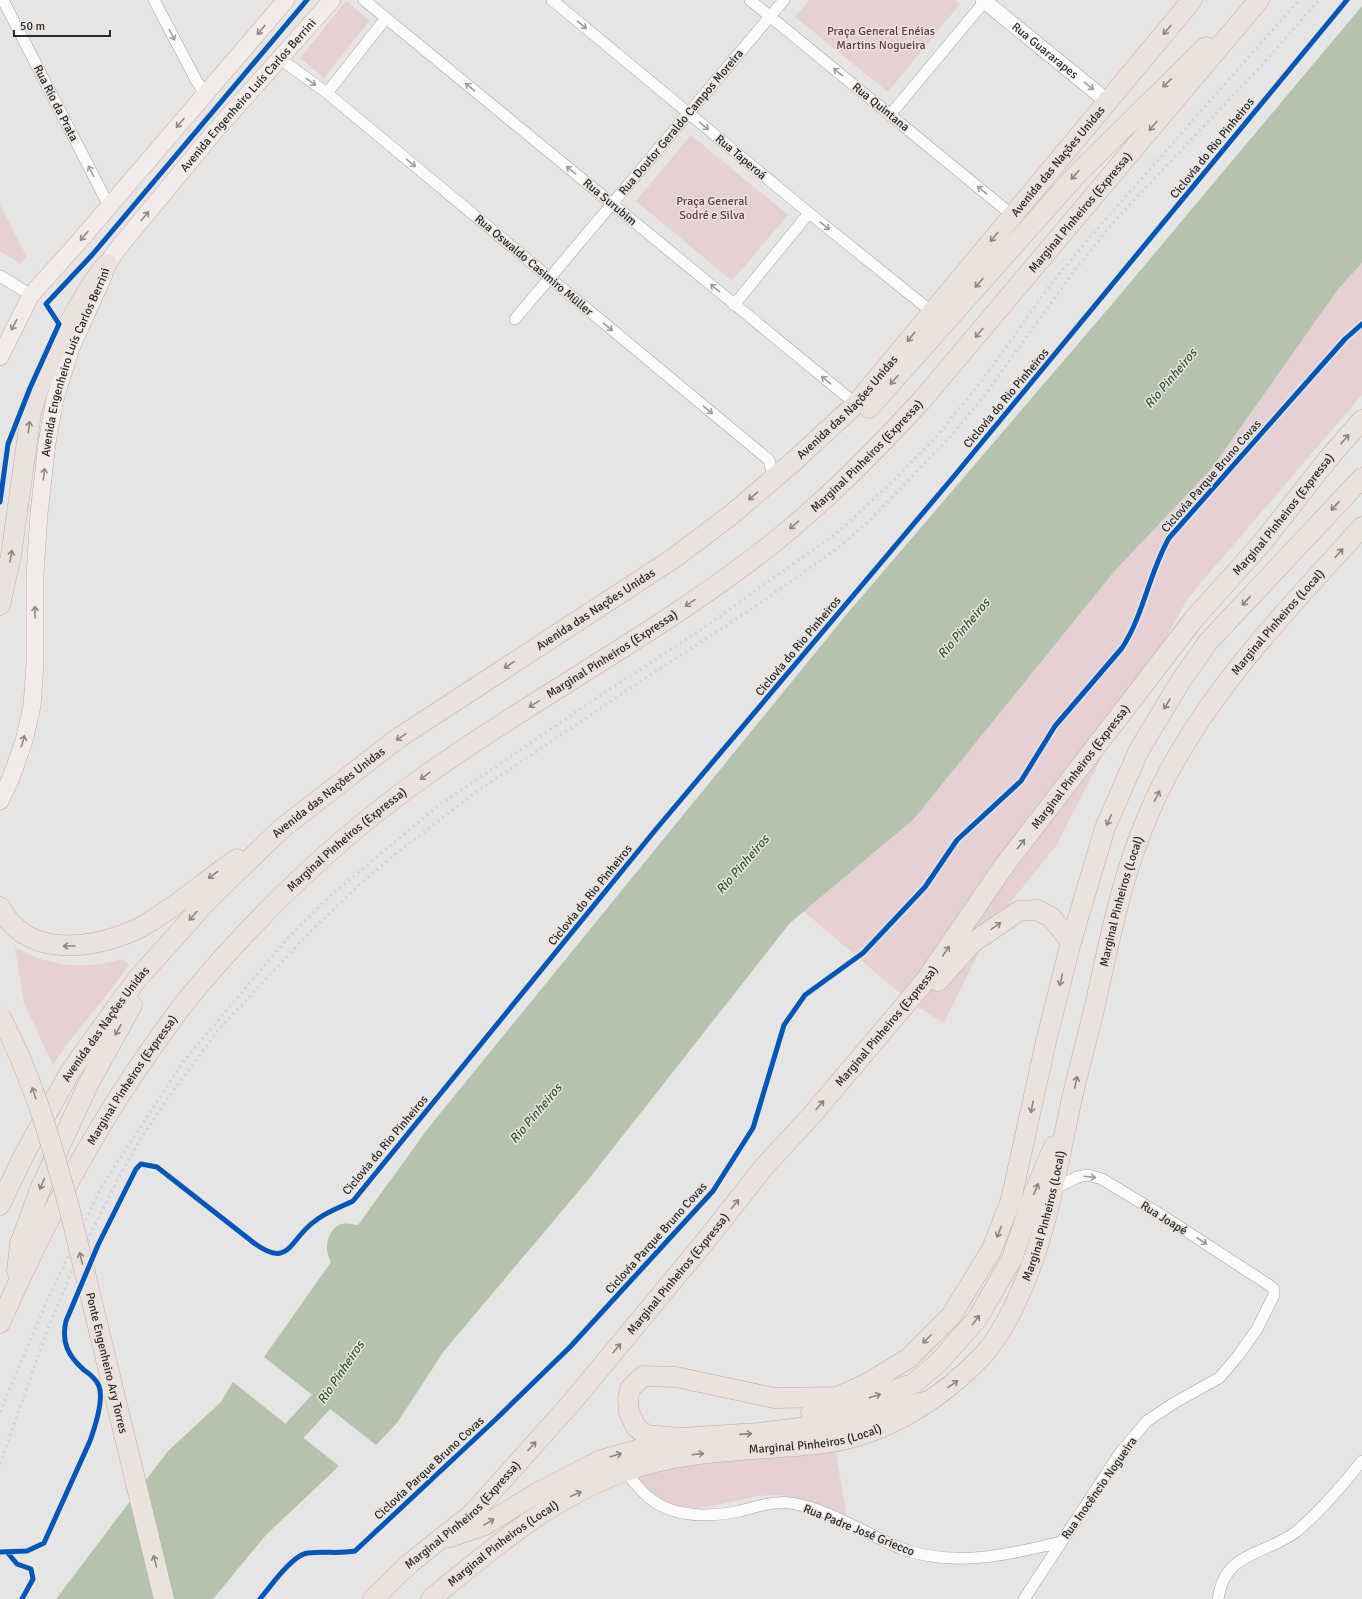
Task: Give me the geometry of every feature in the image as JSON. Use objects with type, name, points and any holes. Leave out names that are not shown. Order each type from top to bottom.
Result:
[{"type":"highway","name":"Avenida das Nações Unidas","points":[[0,1205],[25,1153],[70,1072],[139,977],[207,901],[280,830],[397,739],[674,558],[731,515],[793,462],[856,404],[1192,0]]},
{"type":"highway","points":[[793,462],[867,411],[1078,173],[1199,53],[1258,0]]},
{"type":"highway","name":"Marginal Pinheiros (Expressa)","points":[[0,1324],[42,1232],[76,1168],[126,1085],[185,1002],[243,936],[290,886],[342,840],[427,774],[676,613],[763,551],[816,507],[869,457],[922,400],[1258,0]]},
{"type":"highway","points":[[2,599],[11,556],[31,413],[36,392],[56,346],[98,274],[107,264]]},
{"type":"highway","name":"Marginal Pinheiros (Expressa)","points":[[373,1599],[409,1564],[473,1513],[573,1400],[708,1238],[763,1168],[810,1116],[925,982],[1004,866],[1172,647],[1194,619],[1262,543],[1328,459],[1362,420]]},
{"type":"highway","points":[[1071,1104],[1034,1193],[1012,1260],[978,1319],[938,1363],[913,1384],[834,1409],[811,1412],[837,1397],[868,1383],[909,1358],[951,1316],[992,1249],[1011,1200],[1046,1037],[1071,942],[1105,828],[1139,750],[1180,682],[1208,642],[1362,478]]},
{"type":"highway","name":"Marginal Pinheiros (Local)","points":[[431,1599],[515,1531],[558,1503],[625,1471],[680,1456],[829,1442],[873,1430],[916,1410],[929,1401],[959,1380],[989,1349],[1008,1319],[1026,1282],[1046,1221],[1071,1104],[1111,932],[1129,868],[1148,813],[1192,732],[1231,677],[1362,527]]},
{"type":"highway","points":[[0,907],[3,913],[20,931],[39,942],[63,946],[80,946],[107,940],[136,930],[167,911],[215,873],[280,830]]},
{"type":"highway","points":[[894,1018],[940,979],[972,943],[1019,911],[1037,910],[1051,916],[1071,942]]},
{"type":"highway","points":[[15,1290],[20,1244],[41,1187],[102,1058],[126,1015],[147,983],[165,948]]},
{"type":"highway","name":"Ponte Engenheiro Ary Torres","points":[[0,1016],[27,1074],[56,1159],[164,1599]]},
{"type":"highway","points":[[837,1397],[774,1398],[676,1377],[643,1376],[630,1389],[628,1399],[629,1412],[636,1427],[646,1435],[679,1438],[759,1433],[823,1425],[929,1401]]},
{"type":"highway","points":[[439,1540],[485,1525],[536,1493],[601,1460],[679,1438]]},
{"type":"main road","points":[[0,357],[30,295],[109,206],[286,0]]},
{"type":"main road","name":"Avenida Engenheiro Luís Carlos Berrini","points":[[0,801],[5,780],[24,740],[32,706],[36,664],[36,575],[39,513],[47,443],[55,399],[71,348],[103,277],[107,264],[215,131],[332,0]]},
{"type":"street","name":"Rua Rio da Prata","points":[[3,0],[109,206]]},
{"type":"street","points":[[154,0],[196,80],[205,94]]},
{"type":"street","name":"Rua Surubim","points":[[364,0],[856,404]]},
{"type":"street","name":"Rua Taperoá","points":[[552,0],[809,213],[932,312]]},
{"type":"street","name":"Rua Quintana","points":[[750,0],[1012,215]]},
{"type":"street","name":"Rua Doutor Geraldo Campos Moreira","points":[[515,319],[784,0]]},
{"type":"street","points":[[890,115],[984,1]]},
{"type":"street","name":"Rua Guararapes","points":[[984,1],[1107,101]]},
{"type":"street","points":[[326,93],[386,18]]},
{"type":"street","name":"Rua Oswaldo Casimiro Müller","points":[[279,58],[326,93],[769,460],[772,471],[770,482]]},
{"type":"street","points":[[734,305],[809,213]]},
{"type":"street","points":[[0,276],[30,295]]},
{"type":"street","name":"Rua Joapé","points":[[1054,1189],[1077,1177],[1088,1175],[1102,1179],[1162,1216],[1269,1286]]},
{"type":"street","name":"Rua Inocêncio Nogueira","points":[[1024,1599],[1120,1453],[1147,1421],[1174,1403],[1219,1378],[1238,1356],[1257,1329],[1274,1295],[1274,1289],[1269,1286]]},
{"type":"street","points":[[1218,1599],[1223,1578],[1239,1560],[1278,1543],[1296,1532],[1344,1484],[1362,1461]]},
{"type":"street","name":"Rua Padre José Griecco","points":[[625,1471],[652,1500],[664,1508],[684,1514],[707,1515],[732,1512],[765,1505],[790,1503],[815,1510],[853,1525],[899,1548],[929,1557],[954,1560],[995,1556],[1061,1542]]},
{"type":"green space","name":"Praça General Enéias Martins Nogueira","points":[[809,0],[955,0],[960,4],[888,92],[795,17]]},
{"type":"green space","points":[[346,1],[370,20],[324,78],[300,58]]},
{"type":"green space","name":"Praça General Sodré e Silva","points":[[691,135],[788,215],[732,281],[636,201]]},
{"type":"green space","points":[[0,205],[27,257],[20,264],[0,251]]},
{"type":"green space","points":[[1362,263],[1362,395],[1188,598],[1127,708],[1056,846],[993,924],[944,1023],[914,1005],[803,911],[914,819],[1113,573],[1212,468],[1339,288]]},
{"type":"green space","points":[[15,947],[41,959],[67,965],[94,965],[122,959],[129,965],[53,1065],[24,1003]]},
{"type":"green space","points":[[835,1449],[847,1516],[795,1497],[777,1495],[761,1496],[712,1506],[695,1508],[679,1507],[664,1501],[641,1484],[638,1479],[638,1474],[661,1468]]},
{"type":"water","points":[[1362,6],[1362,263],[1339,288],[1212,468],[1113,573],[914,819],[790,923],[588,1180],[444,1351],[397,1423],[376,1445],[264,1357],[331,1262],[327,1253],[327,1247],[331,1232],[341,1224],[358,1225],[429,1127],[846,615],[1113,303]]},
{"type":"water","points":[[233,1382],[339,1466],[266,1535],[213,1599],[56,1599],[168,1451],[221,1402]]},
{"type":"waterway","name":"Rio Pinheiros","points":[[273,1454],[321,1402],[338,1376]]},
{"type":"railway","points":[[0,1412],[47,1301],[102,1186],[183,1062],[286,940],[330,896],[438,806],[598,697],[699,631],[838,532],[887,487],[937,436],[984,378],[1051,284],[1090,237],[1299,0]]},
{"type":"railway","points":[[0,1464],[47,1331],[70,1275],[121,1173],[142,1137],[170,1095],[220,1028],[308,934],[357,887],[394,855],[476,792],[753,608],[838,548],[872,518],[951,436],[985,395],[1074,271],[1118,217],[1261,66],[1319,0]]},
{"type":"cycle path","points":[[0,502],[8,444],[30,388],[59,324],[46,304],[92,255],[307,0]]},
{"type":"cycle path","name":"Ciclovia do Rio Pinheiros","points":[[0,1552],[27,1551],[44,1543],[90,1441],[100,1406],[99,1386],[95,1379],[78,1365],[70,1354],[64,1336],[66,1321],[98,1245],[136,1169],[141,1164],[157,1167],[254,1243],[266,1251],[275,1253],[283,1252],[289,1248],[307,1228],[319,1218],[353,1201],[657,828],[955,475],[1347,0]]},
{"type":"cycle path","name":"Ciclovia Parque Bruno Covas","points":[[260,1599],[282,1572],[302,1555],[314,1552],[355,1551],[495,1420],[570,1347],[713,1191],[753,1128],[784,1025],[805,995],[863,953],[925,887],[957,840],[1021,781],[1055,726],[1122,648],[1130,635],[1156,565],[1169,538],[1345,339],[1362,324]]},
{"type":"cycle path","points":[[7,1552],[17,1564],[31,1569],[33,1579],[22,1599]]}]
